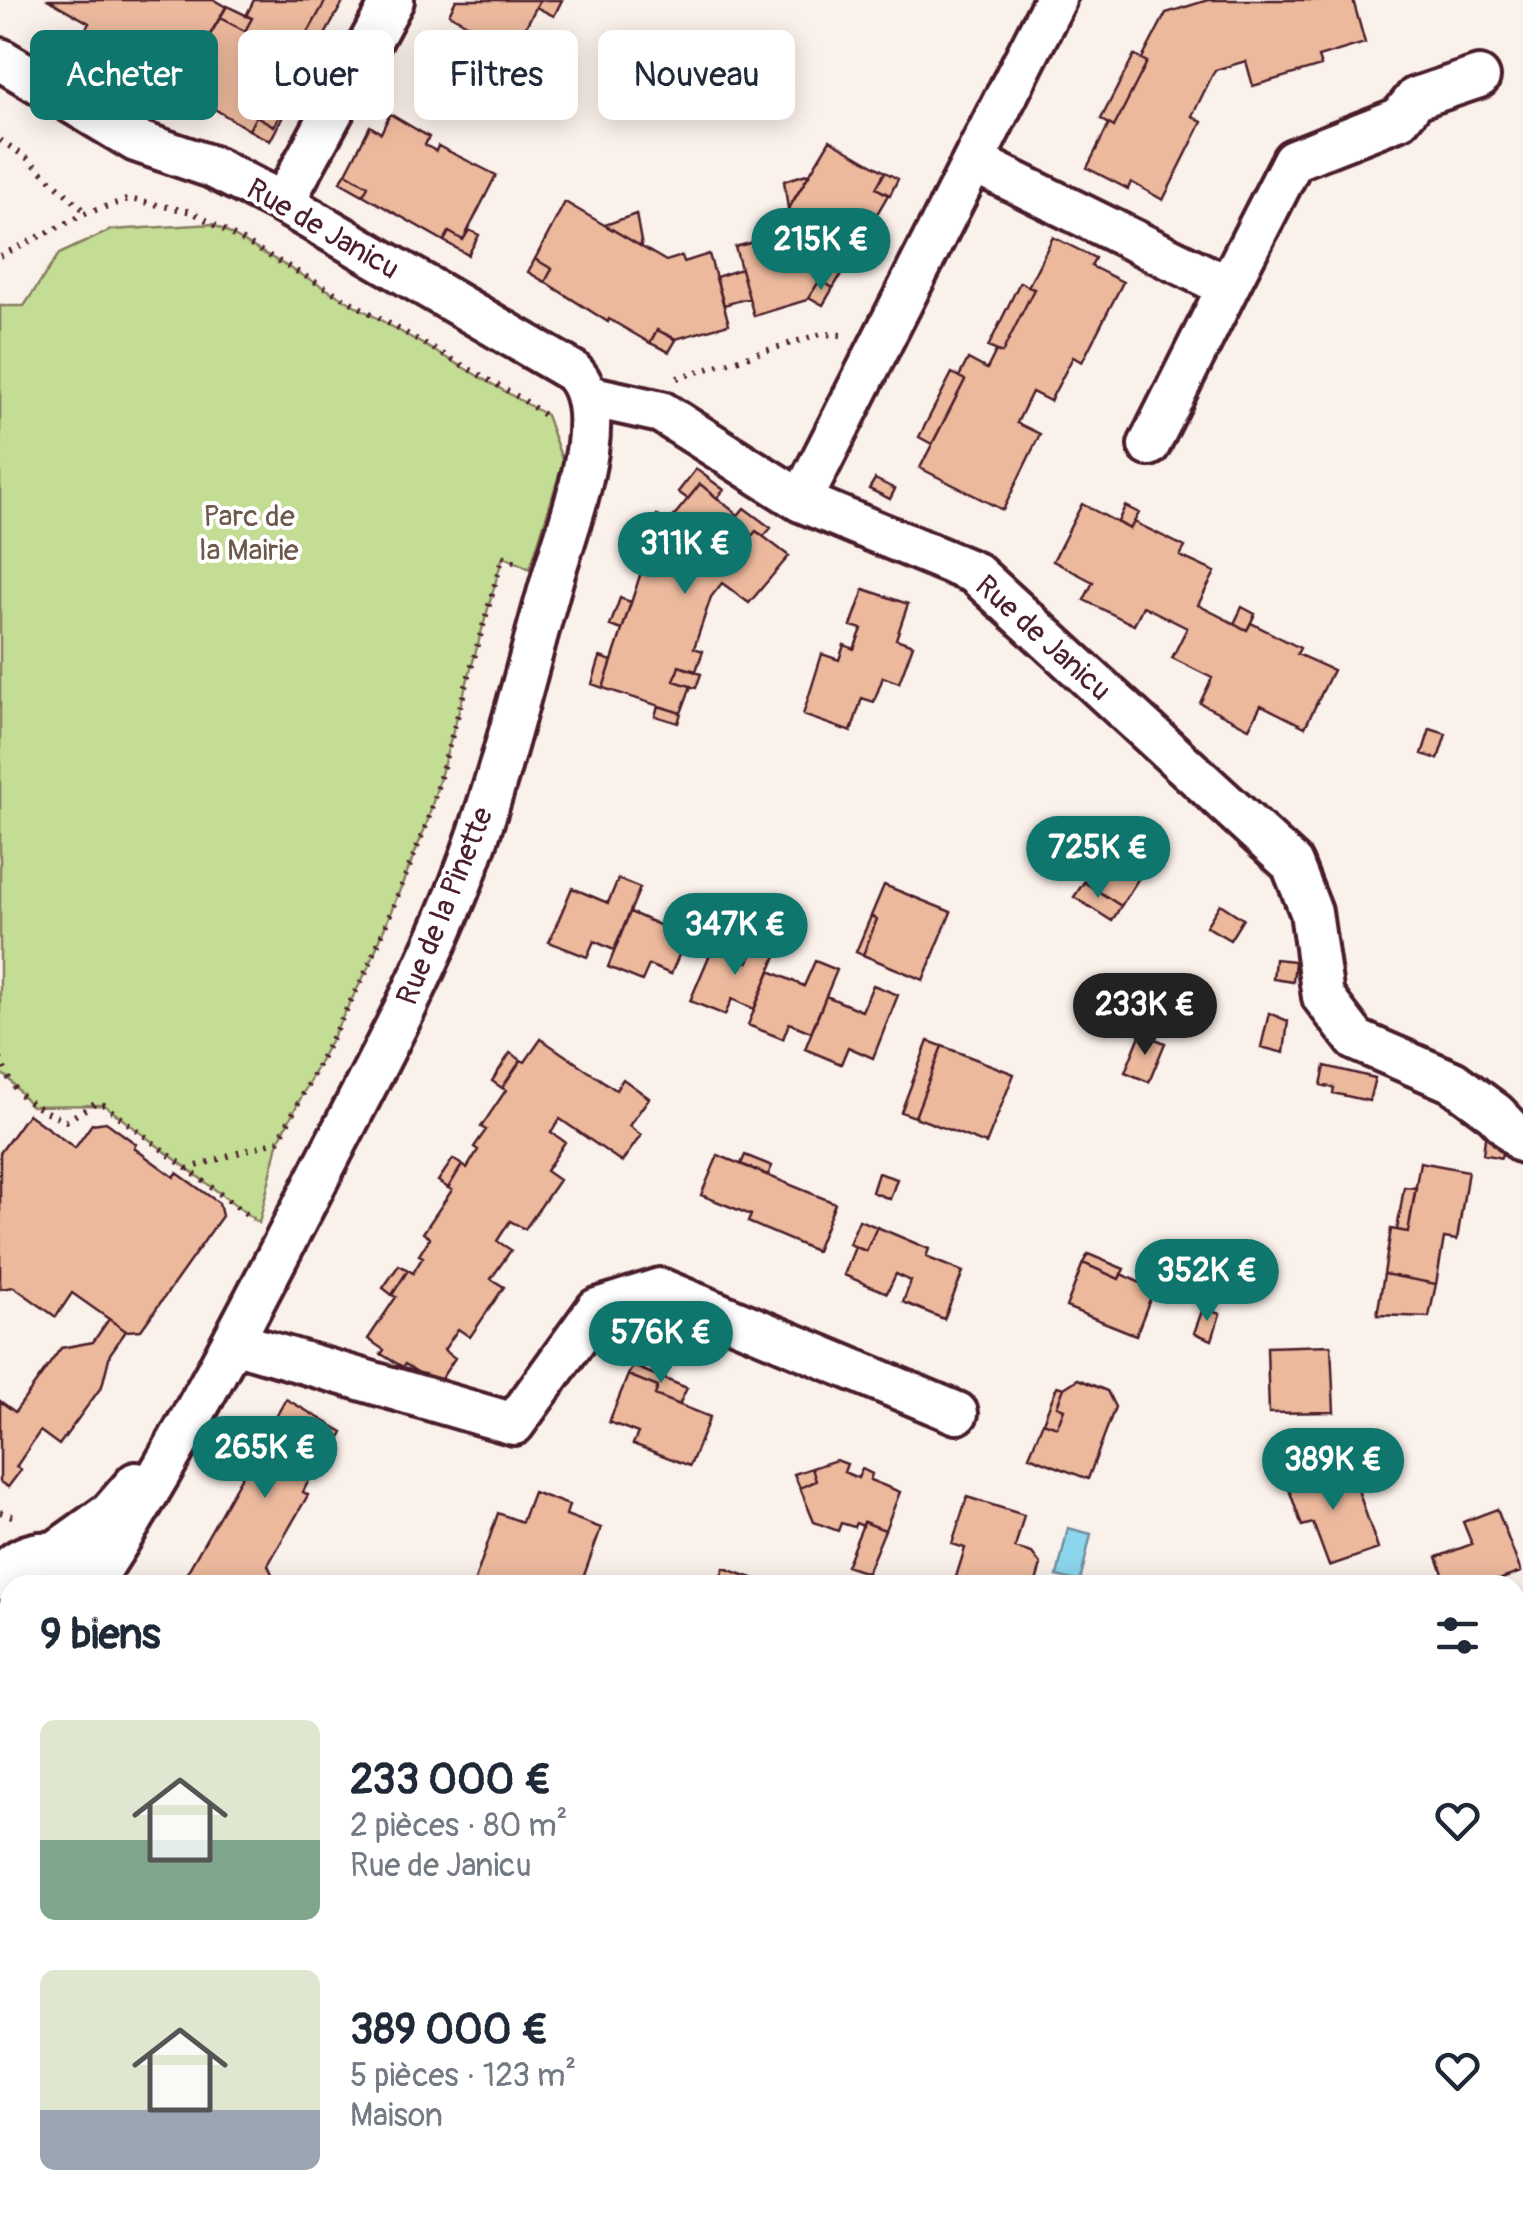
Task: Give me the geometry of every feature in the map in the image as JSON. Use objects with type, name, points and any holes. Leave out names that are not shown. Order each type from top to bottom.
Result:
[{"type":"street","points":[[283,202],[393,0]]},
{"type":"street","points":[[801,501],[1055,0]]},
{"type":"street","name":"Rue de Janicu","points":[[0,59],[136,141],[212,168],[283,202],[572,371],[583,381],[588,396],[661,412],[801,501],[974,573],[1292,864],[1310,912],[1323,997],[1356,1040],[1453,1082],[1495,1114],[1523,1142]]},
{"type":"street","points":[[1148,444],[1292,160],[1400,118],[1416,98],[1478,77]]},
{"type":"street","points":[[974,162],[1228,287]]},
{"type":"street","name":"Rue de la Pinette","points":[[97,1575],[155,1485],[233,1342],[414,990],[461,883],[496,780],[580,482],[588,442],[588,396]]},
{"type":"street","points":[[233,1342],[514,1424],[597,1309],[660,1289],[957,1413]]},
{"type":"street","name":"Rue de la Pinette","points":[[19,1558],[110,1514],[210,1384]]},
{"type":"street","points":[[19,1558],[70,1560],[85,1575]]},
{"type":"path","points":[[0,140],[27,158],[87,213]]},
{"type":"path","points":[[0,256],[87,213],[129,199],[192,212],[522,399],[546,415],[553,426]]},
{"type":"path","points":[[661,412],[678,376],[821,334],[848,336]]},
{"type":"path","points":[[186,1169],[279,1140],[368,966],[427,822],[504,556],[530,569]]},
{"type":"path","points":[[0,1058],[4,1079],[31,1106],[66,1122],[95,1103],[104,1105],[284,1244]]},
{"type":"green space","name":"Parc de la Mairie","points":[[213,224],[546,415],[563,462],[530,569],[503,556],[427,823],[369,966],[279,1140],[259,1223],[104,1105],[31,1106],[0,1073],[0,306],[24,306],[59,254],[111,230]]},
{"type":"water","points":[[1068,1528],[1091,1534],[1082,1575],[1057,1575]]},
{"type":"building","points":[[49,0],[214,0],[226,7],[213,30],[85,30],[89,23]]},
{"type":"building","points":[[254,0],[326,0],[309,30],[246,30],[252,18],[246,16]]},
{"type":"building","points":[[326,0],[344,0],[328,30],[309,30]]},
{"type":"building","points":[[456,0],[540,0],[524,30],[475,30],[449,14]]},
{"type":"building","points":[[540,0],[562,0],[554,16],[536,7]]},
{"type":"building","points":[[1208,0],[1353,0],[1365,43],[1318,57],[1321,66],[1253,86],[1246,61],[1215,70],[1192,116],[1202,122],[1163,200],[1131,182],[1128,189],[1087,168],[1109,124],[1114,127],[1147,62],[1142,59],[1166,13]]},
{"type":"building","points":[[227,6],[252,18],[243,30],[220,18]]},
{"type":"building","points":[[220,18],[243,30],[238,30],[238,120],[254,120],[249,130],[218,111],[218,30],[213,30]]},
{"type":"building","points":[[1134,55],[1147,62],[1114,127],[1101,119]]},
{"type":"building","points":[[394,116],[429,137],[425,145],[436,151],[438,146],[496,175],[463,240],[449,232],[444,241],[363,195],[368,186],[346,173],[370,126],[381,133],[387,120],[394,120]]},
{"type":"building","points":[[254,120],[274,126],[281,120],[270,141],[249,130]]},
{"type":"building","points":[[830,140],[885,172],[876,188],[888,195],[867,231],[871,233],[861,252],[856,250],[833,288],[820,280],[807,300],[754,316],[735,247],[761,240],[760,234],[776,230]]},
{"type":"building","points":[[885,172],[898,179],[890,195],[876,188]]},
{"type":"building","points":[[346,173],[368,186],[363,195],[340,182]]},
{"type":"building","points":[[810,173],[788,209],[784,181]]},
{"type":"building","points":[[565,202],[666,261],[682,256],[684,262],[709,254],[729,324],[676,339],[657,330],[650,343],[545,282],[552,269],[535,259]]},
{"type":"building","points":[[636,214],[642,247],[605,225]]},
{"type":"building","points":[[469,230],[479,235],[468,255],[444,241],[449,232],[463,240]]},
{"type":"building","points":[[1053,237],[1095,258],[1091,266],[1123,282],[1082,362],[1073,357],[1050,401],[1032,392],[1017,423],[1040,434],[1003,510],[920,468],[965,380],[959,377],[968,359],[987,369],[996,351],[1002,353],[1034,289],[1028,287]]},
{"type":"building","points":[[535,259],[552,269],[545,282],[528,272]]},
{"type":"building","points":[[741,269],[749,298],[724,305],[716,277]]},
{"type":"building","points":[[820,280],[833,288],[823,305],[809,297]]},
{"type":"building","points":[[1020,282],[1034,289],[1002,353],[988,347]]},
{"type":"building","points":[[657,330],[676,340],[669,352],[650,343]]},
{"type":"building","points":[[952,373],[965,380],[932,444],[919,437]]},
{"type":"building","points":[[696,469],[724,490],[717,498],[700,484],[688,499],[678,492]]},
{"type":"building","points":[[875,479],[895,489],[890,499],[869,489]]},
{"type":"building","points":[[700,484],[738,515],[730,525],[749,539],[756,531],[789,556],[749,603],[722,583],[711,597],[694,648],[703,651],[696,671],[679,666],[674,681],[691,686],[681,713],[603,688],[650,545]]},
{"type":"building","points":[[1082,504],[1130,529],[1134,522],[1185,547],[1180,556],[1215,572],[1198,605],[1247,630],[1251,623],[1300,648],[1297,654],[1333,670],[1305,727],[1261,705],[1249,728],[1200,703],[1212,678],[1172,658],[1187,628],[1143,606],[1134,625],[1084,600],[1093,582],[1053,561]]},
{"type":"building","points":[[1125,506],[1139,513],[1130,529],[1118,522]]},
{"type":"building","points":[[744,508],[771,528],[764,536],[756,531],[749,539],[730,525]]},
{"type":"building","points":[[657,515],[668,524],[646,554],[635,550],[640,536]]},
{"type":"building","points":[[864,589],[908,604],[896,639],[913,645],[899,683],[883,677],[874,702],[862,698],[851,732],[803,715],[822,654],[839,660],[844,645],[854,649],[862,629],[851,626]]},
{"type":"building","points":[[620,598],[631,602],[622,630],[610,626]]},
{"type":"building","points":[[1242,607],[1255,614],[1247,630],[1234,624]]},
{"type":"building","points":[[600,657],[612,661],[603,688],[592,684]]},
{"type":"building","points":[[679,666],[701,674],[696,688],[674,681]]},
{"type":"building","points":[[658,706],[681,713],[678,723],[655,716]]},
{"type":"building","points":[[1430,729],[1446,734],[1438,759],[1422,754]]},
{"type":"building","points":[[1123,818],[1129,822],[1107,858],[1100,855]]},
{"type":"building","points":[[1129,822],[1161,843],[1121,906],[1084,882],[1100,855],[1107,858]]},
{"type":"building","points":[[618,879],[640,888],[614,950],[594,941],[587,957],[549,942],[572,888],[608,903]]},
{"type":"building","points":[[1084,882],[1121,906],[1112,921],[1074,897]]},
{"type":"building","points":[[884,885],[951,912],[923,980],[863,955],[877,919],[871,916]]},
{"type":"building","points":[[675,903],[697,912],[671,974],[649,965],[642,981],[608,967],[630,912],[664,927]]},
{"type":"building","points":[[1220,904],[1243,919],[1230,940],[1206,926]]},
{"type":"building","points":[[871,916],[877,919],[863,955],[856,952]]},
{"type":"building","points":[[758,937],[780,946],[754,1009],[732,999],[725,1015],[690,1001],[713,947],[748,962]]},
{"type":"building","points":[[1275,959],[1295,961],[1293,982],[1273,979]]},
{"type":"building","points":[[815,961],[837,970],[811,1032],[789,1023],[783,1039],[748,1025],[770,971],[804,986]]},
{"type":"building","points":[[873,985],[898,995],[873,1058],[848,1047],[841,1064],[805,1049],[826,996],[862,1011]]},
{"type":"building","points":[[1269,1013],[1288,1021],[1284,1053],[1261,1047]]},
{"type":"building","points":[[1141,1033],[1165,1043],[1149,1082],[1125,1072]]},
{"type":"building","points":[[541,1039],[616,1090],[623,1079],[649,1098],[629,1126],[641,1135],[622,1162],[560,1119],[551,1132],[565,1142],[546,1171],[559,1180],[525,1229],[510,1221],[497,1241],[511,1250],[491,1279],[504,1287],[470,1337],[458,1329],[444,1350],[455,1358],[437,1385],[381,1354],[384,1350],[368,1339],[396,1297],[392,1295],[408,1270],[413,1273],[423,1257],[419,1255],[430,1238],[423,1233],[452,1190],[448,1188],[462,1165],[467,1168],[478,1150],[474,1147],[486,1130],[481,1127],[506,1090],[502,1088]]},
{"type":"building","points":[[928,1041],[942,1046],[915,1117],[901,1112]]},
{"type":"building","points":[[942,1046],[1014,1074],[986,1144],[915,1117]]},
{"type":"building","points":[[510,1053],[521,1060],[502,1088],[492,1081]]},
{"type":"building","points":[[1325,1066],[1375,1078],[1369,1101],[1333,1093],[1334,1088],[1321,1085]]},
{"type":"building","points":[[28,1114],[75,1148],[92,1124],[106,1122],[174,1177],[177,1173],[219,1203],[222,1216],[141,1330],[126,1331],[72,1293],[56,1317],[14,1287],[0,1289],[0,1153]]},
{"type":"building","points":[[1486,1131],[1503,1148],[1501,1158],[1483,1154]]},
{"type":"building","points":[[718,1155],[835,1203],[816,1251],[748,1222],[751,1215],[701,1195]]},
{"type":"building","points":[[745,1155],[772,1166],[768,1175],[741,1164]]},
{"type":"building","points":[[453,1159],[462,1165],[448,1188],[438,1181]]},
{"type":"building","points":[[1420,1162],[1468,1171],[1457,1240],[1444,1238],[1436,1284],[1384,1274],[1391,1229],[1408,1232]]},
{"type":"building","points":[[878,1173],[897,1179],[890,1199],[872,1192]]},
{"type":"building","points":[[1404,1187],[1416,1188],[1408,1232],[1397,1230]]},
{"type":"building","points":[[859,1220],[877,1227],[866,1251],[849,1244]]},
{"type":"building","points":[[877,1227],[929,1249],[926,1257],[963,1272],[944,1319],[903,1302],[911,1281],[896,1274],[887,1293],[844,1275],[855,1247],[866,1251]]},
{"type":"building","points":[[1088,1254],[1124,1269],[1119,1279],[1083,1263]]},
{"type":"building","points":[[1083,1263],[1154,1289],[1136,1335],[1066,1307]]},
{"type":"building","points":[[399,1265],[408,1270],[392,1295],[383,1288]]},
{"type":"building","points":[[1384,1274],[1436,1284],[1429,1317],[1377,1315]]},
{"type":"building","points":[[1203,1308],[1220,1314],[1212,1340],[1194,1333]]},
{"type":"building","points":[[109,1319],[126,1331],[110,1354],[102,1386],[59,1445],[40,1431],[8,1487],[0,1482],[0,1401],[15,1412],[61,1348],[93,1342]]},
{"type":"building","points":[[1331,1345],[1334,1412],[1269,1413],[1267,1347]]},
{"type":"building","points":[[633,1366],[687,1388],[679,1405],[655,1395],[658,1387],[628,1375]]},
{"type":"building","points":[[628,1375],[658,1387],[655,1395],[710,1417],[690,1466],[633,1444],[638,1433],[609,1422]]},
{"type":"building","points":[[1078,1379],[1107,1391],[1115,1407],[1088,1479],[1029,1456],[1043,1422],[1057,1427],[1064,1409],[1057,1406],[1064,1388]]},
{"type":"building","points":[[1057,1386],[1064,1388],[1057,1406],[1064,1409],[1057,1427],[1043,1422]]},
{"type":"building","points":[[286,1399],[343,1432],[317,1479],[311,1476],[303,1492],[308,1495],[268,1565],[272,1575],[186,1575]]},
{"type":"building","points":[[261,1426],[268,1430],[249,1463],[242,1459]]},
{"type":"building","points":[[836,1460],[847,1464],[844,1472],[858,1478],[862,1469],[872,1474],[870,1480],[900,1492],[885,1530],[864,1522],[863,1526],[856,1523],[854,1527],[841,1523],[838,1531],[814,1522],[800,1488],[816,1481],[812,1468]]},
{"type":"building","points":[[1350,1466],[1378,1549],[1329,1566],[1313,1523],[1302,1526],[1285,1478],[1316,1468],[1318,1476]]},
{"type":"building","points":[[812,1468],[816,1481],[800,1488],[794,1474]]},
{"type":"building","points":[[533,1492],[569,1505],[566,1515],[601,1528],[584,1575],[477,1575],[498,1513],[522,1522]]},
{"type":"building","points":[[967,1497],[1024,1515],[1015,1548],[1032,1553],[1041,1565],[1038,1575],[957,1575],[965,1548],[952,1544]]},
{"type":"building","points":[[1497,1509],[1521,1572],[1443,1575],[1437,1557],[1472,1544],[1463,1522]]},
{"type":"building","points":[[864,1522],[885,1530],[867,1573],[846,1566]]},
{"type":"building","points":[[724,1568],[744,1575],[722,1575]]}]
